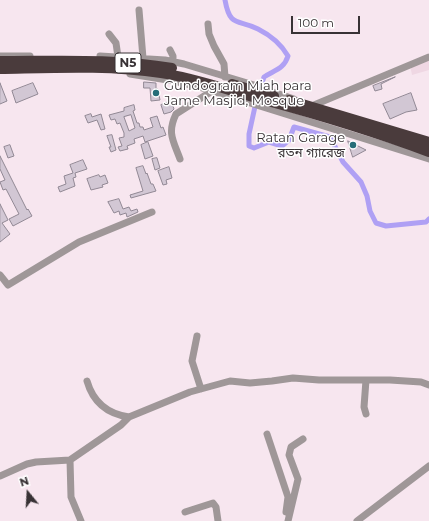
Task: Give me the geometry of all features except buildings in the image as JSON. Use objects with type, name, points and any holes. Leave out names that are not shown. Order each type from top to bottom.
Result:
[{"type":"highway","name":"N5","points":[[0,62],[94,61],[155,65],[181,70],[252,94]]},
{"type":"highway","points":[[0,69],[112,69],[141,71],[183,77],[252,94],[429,152]]},
{"type":"highway","points":[[264,98],[356,119],[429,142]]},
{"type":"street","points":[[139,10],[143,58]]},
{"type":"street","points":[[208,24],[209,34],[224,64],[225,77]]},
{"type":"street","points":[[109,34],[116,43],[118,57]]},
{"type":"street","points":[[170,50],[173,56],[173,62]]},
{"type":"street","points":[[0,56],[118,57],[143,58],[173,62],[225,77],[252,94]]},
{"type":"street","points":[[314,105],[429,57]]},
{"type":"street","points":[[0,73],[130,74],[174,81],[212,91],[252,94]]},
{"type":"street","points":[[180,159],[171,134],[173,120],[176,114],[212,91]]},
{"type":"street","points":[[264,98],[314,105],[429,137]]},
{"type":"street","points":[[264,98],[429,159]]},
{"type":"street","points":[[0,275],[8,285],[79,242],[152,212]]},
{"type":"street","points":[[197,336],[192,361],[201,389]]},
{"type":"street","points":[[87,381],[90,390],[99,404],[120,416],[129,416],[201,389],[230,381],[250,383],[293,378],[319,380],[398,380],[429,384]]},
{"type":"street","points":[[366,380],[364,407],[366,414]]},
{"type":"street","points":[[0,476],[27,464],[70,460],[121,425],[129,416]]},
{"type":"street","points":[[267,434],[288,497],[287,521]]},
{"type":"street","points":[[287,521],[298,479],[289,455],[291,447],[303,439]]},
{"type":"street","points":[[70,460],[71,497],[81,521]]},
{"type":"street","points":[[357,521],[429,466]]},
{"type":"street","points":[[185,512],[213,504],[216,507],[218,521]]},
{"type":"shaded area","points":[[429,58],[429,70],[412,75],[410,65]]},
{"type":"waterway","points":[[225,0],[229,15],[232,19],[267,34],[279,44],[288,56],[282,67],[264,77],[259,92]]},
{"type":"waterway","points":[[256,102],[249,134],[249,146],[254,148],[269,142],[282,146],[289,140],[294,127],[330,137],[343,162],[361,182],[367,196],[370,211],[376,223],[386,226],[426,222],[429,219]]},
{"type":"place","name":"Gundogram Miah para Jame Masjid, Mosque","points":[[156,93]]},
{"type":"place","name":"Ratan Garage রতন গ্যারেজ","points":[[353,145]]}]
